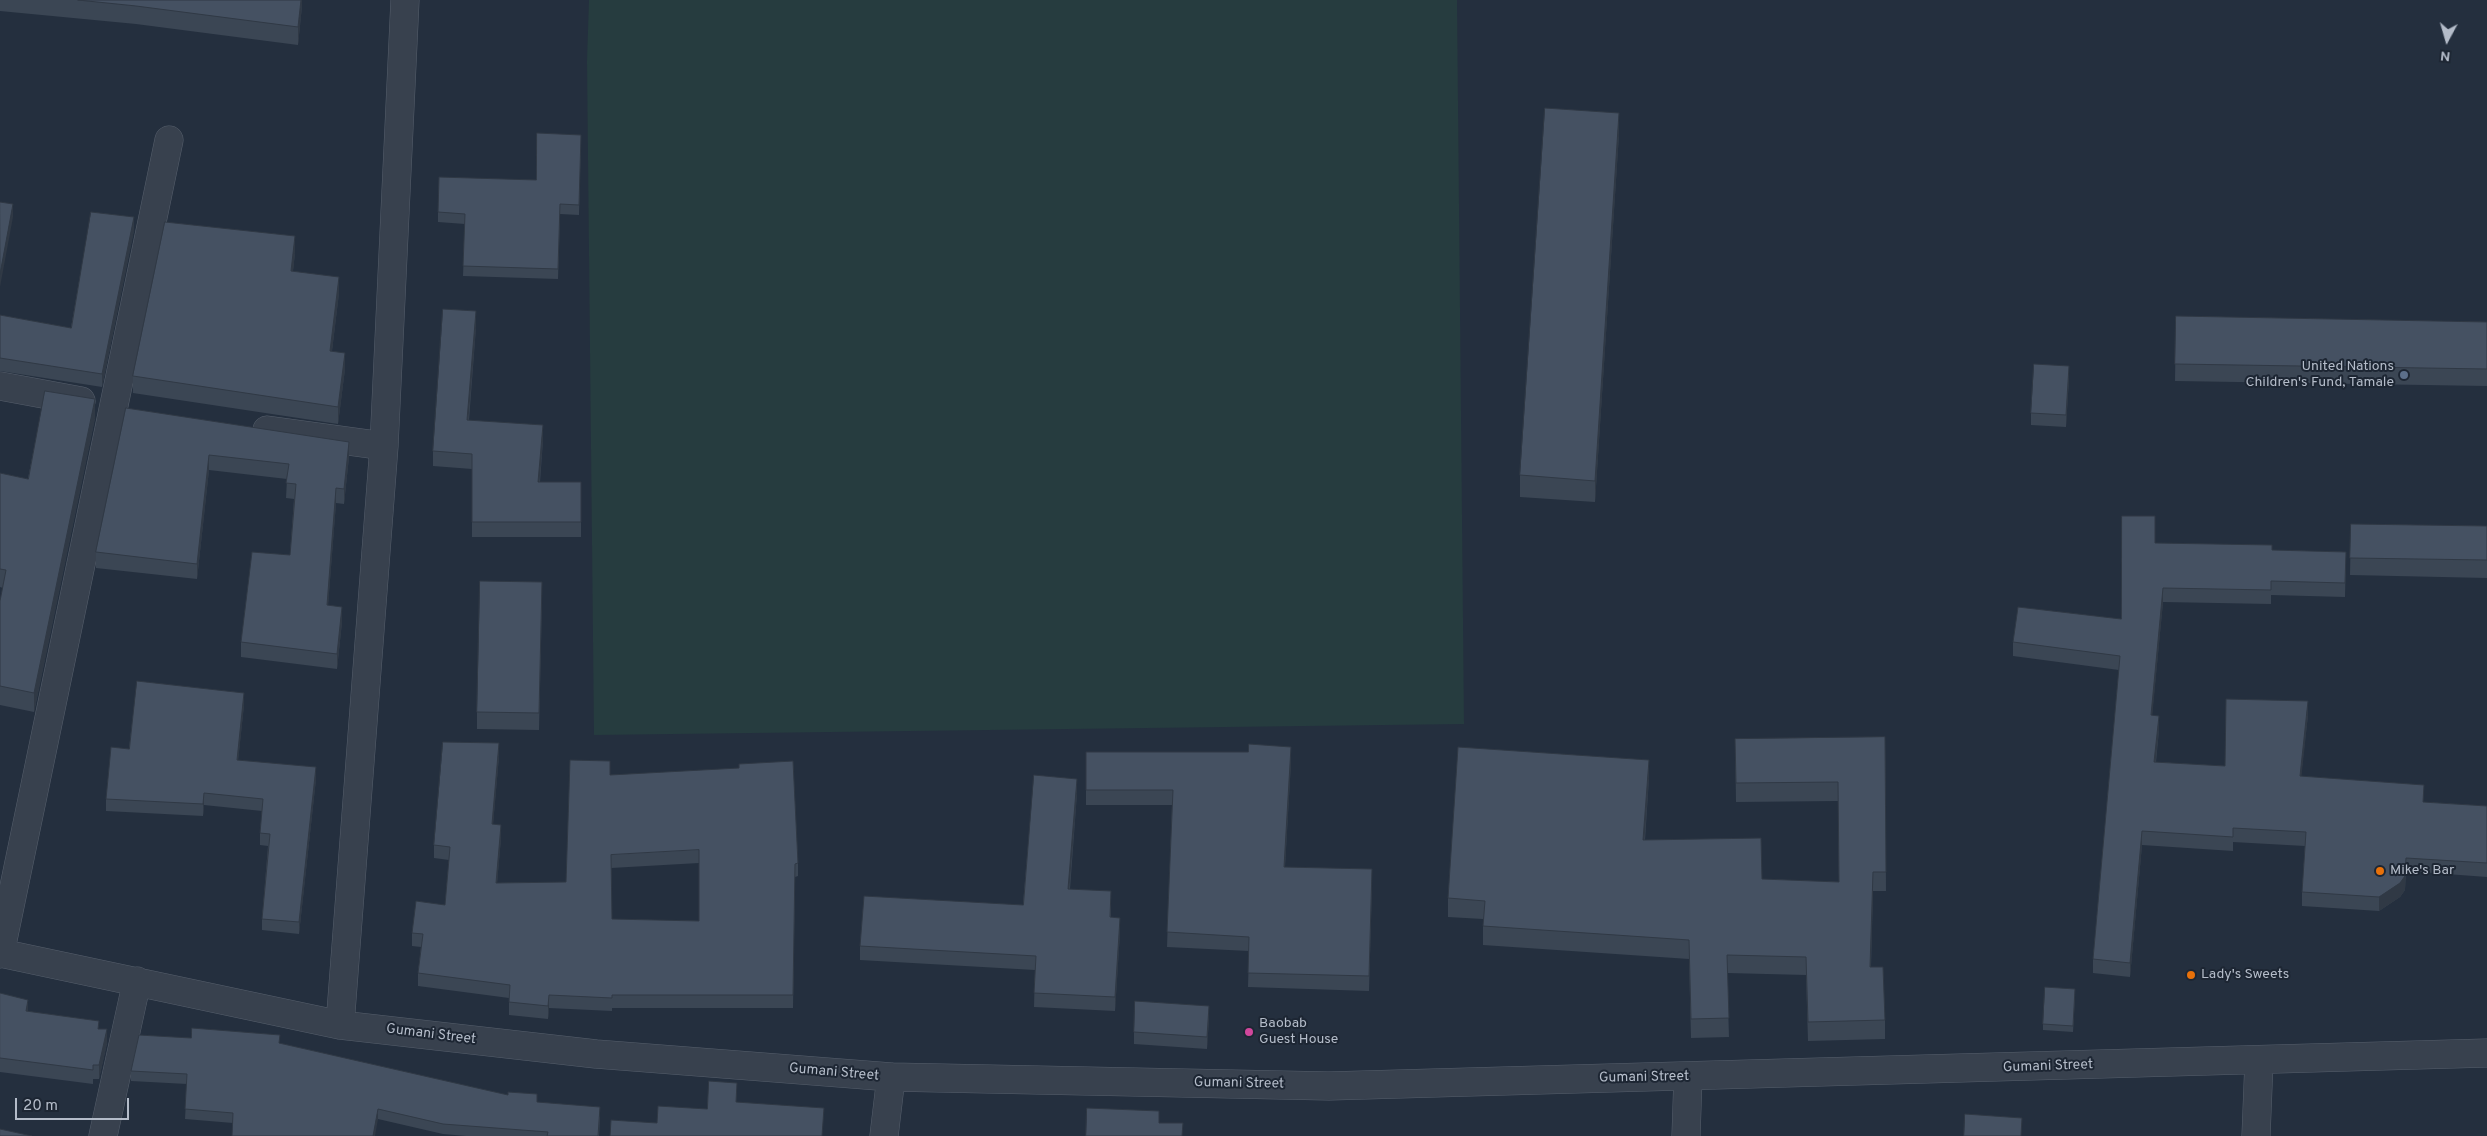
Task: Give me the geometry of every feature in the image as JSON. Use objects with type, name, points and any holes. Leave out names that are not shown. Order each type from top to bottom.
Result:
[{"type":"street","points":[[340,1025],[384,446],[405,0]]},
{"type":"street","points":[[0,954],[169,140]]},
{"type":"street","points":[[0,386],[142,411]]},
{"type":"street","points":[[244,427],[384,446]]},
{"type":"street","name":"Gumani Street","points":[[0,954],[137,981],[340,1025],[596,1054],[891,1078],[1329,1086],[2259,1061],[2487,1053]]},
{"type":"street","points":[[103,1136],[137,981]]},
{"type":"street","points":[[2256,1136],[2259,1061]]},
{"type":"street","points":[[1686,1136],[1688,1077]]},
{"type":"street","points":[[884,1136],[891,1078]]},
{"type":"green space","points":[[589,0],[1457,0],[1464,724],[594,735],[587,61]]},
{"type":"building","points":[[78,0],[301,0],[298,27]]},
{"type":"building","points":[[1545,108],[1619,113],[1595,481],[1520,475]]},
{"type":"building","points":[[537,133],[581,135],[579,205],[560,204],[558,269],[463,266],[465,214],[438,212],[439,177],[536,180]]},
{"type":"building","points":[[0,202],[13,204],[0,274]]},
{"type":"building","points":[[91,212],[134,217],[102,374],[0,358],[0,315],[71,328]]},
{"type":"building","points":[[165,222],[295,236],[291,271],[339,277],[330,351],[345,353],[338,407],[133,376]]},
{"type":"building","points":[[443,309],[476,311],[467,420],[543,425],[538,482],[581,482],[581,522],[472,522],[472,454],[433,451]]},
{"type":"building","points":[[2176,316],[2487,322],[2487,369],[2175,364]]},
{"type":"building","points":[[2034,364],[2069,366],[2066,415],[2031,413]]},
{"type":"building","points":[[45,391],[95,399],[34,693],[0,686],[0,601],[6,570],[0,569],[0,473],[28,479]]},
{"type":"building","points":[[126,408],[349,442],[344,489],[336,488],[327,605],[342,607],[337,654],[241,642],[252,552],[290,555],[296,484],[286,483],[289,464],[209,455],[197,564],[96,552]]},
{"type":"building","points":[[2122,516],[2155,516],[2155,543],[2272,545],[2272,550],[2346,552],[2345,583],[2271,581],[2271,590],[2163,588],[2151,715],[2159,716],[2154,762],[2225,766],[2226,699],[2308,701],[2300,776],[2424,785],[2423,802],[2487,806],[2487,863],[2406,858],[2405,876],[2400,883],[2379,897],[2302,892],[2306,832],[2233,828],[2233,837],[2142,831],[2130,963],[2093,959],[2120,656],[2013,642],[2018,607],[2121,619]]},
{"type":"building","points":[[2351,524],[2487,526],[2487,560],[2350,558]]},
{"type":"building","points":[[480,581],[542,582],[539,713],[477,712]]},
{"type":"building","points":[[137,681],[244,693],[237,760],[316,767],[299,922],[262,919],[270,834],[260,833],[263,799],[204,793],[203,804],[106,799],[111,747],[129,749]]},
{"type":"building","points":[[1885,737],[1886,872],[1873,872],[1870,967],[1883,967],[1885,1020],[1808,1022],[1806,957],[1727,955],[1729,1018],[1691,1019],[1689,940],[1483,926],[1485,901],[1448,898],[1458,747],[1649,760],[1643,840],[1761,838],[1762,879],[1839,882],[1838,782],[1736,783],[1735,739]]},
{"type":"building","points":[[443,742],[499,743],[492,824],[501,825],[496,883],[566,882],[570,760],[610,761],[610,775],[739,768],[739,764],[793,761],[798,863],[795,864],[793,995],[612,995],[612,998],[549,995],[548,1006],[509,1002],[510,985],[418,973],[423,934],[412,933],[416,901],[445,905],[450,847],[434,845]],"holes":[[[699,850],[699,921],[612,919],[611,855]]]},
{"type":"building","points":[[1249,744],[1291,747],[1284,867],[1372,869],[1369,976],[1248,973],[1249,937],[1167,932],[1173,790],[1086,790],[1086,752],[1248,752]]},
{"type":"building","points":[[1034,775],[1077,779],[1068,889],[1111,891],[1110,917],[1120,918],[1115,997],[1034,993],[1036,956],[860,946],[864,896],[1023,905]]},
{"type":"building","points":[[2045,987],[2075,989],[2073,1026],[2043,1024]]},
{"type":"building","points":[[0,993],[28,1000],[26,1011],[99,1021],[98,1029],[107,1029],[99,1065],[93,1065],[93,1070],[0,1058]]},
{"type":"building","points":[[1135,1001],[1209,1006],[1207,1037],[1134,1032]]},
{"type":"building","points":[[192,1028],[280,1035],[279,1043],[508,1095],[508,1092],[537,1094],[537,1102],[600,1107],[598,1136],[547,1136],[548,1132],[443,1124],[378,1109],[373,1136],[232,1136],[233,1113],[185,1109],[187,1074],[131,1071],[139,1035],[191,1038]]},
{"type":"building","points":[[709,1081],[737,1083],[736,1102],[824,1108],[822,1136],[610,1136],[611,1120],[657,1123],[658,1106],[707,1109]]},
{"type":"building","points":[[1087,1108],[1159,1111],[1159,1123],[1183,1123],[1182,1136],[1086,1136]]},
{"type":"building","points":[[1965,1114],[2022,1118],[2021,1136],[1964,1136]]},
{"type":"building","points":[[0,1129],[32,1136],[0,1136]]},
{"type":"place","name":"United Nations Children's Fund, Tamale","points":[[2404,375]]},
{"type":"place","name":"Mike's Bar","points":[[2380,871]]},
{"type":"place","name":"Lady's Sweets","points":[[2191,975]]},
{"type":"place","name":"Baobab Guest House","points":[[1249,1032]]}]
